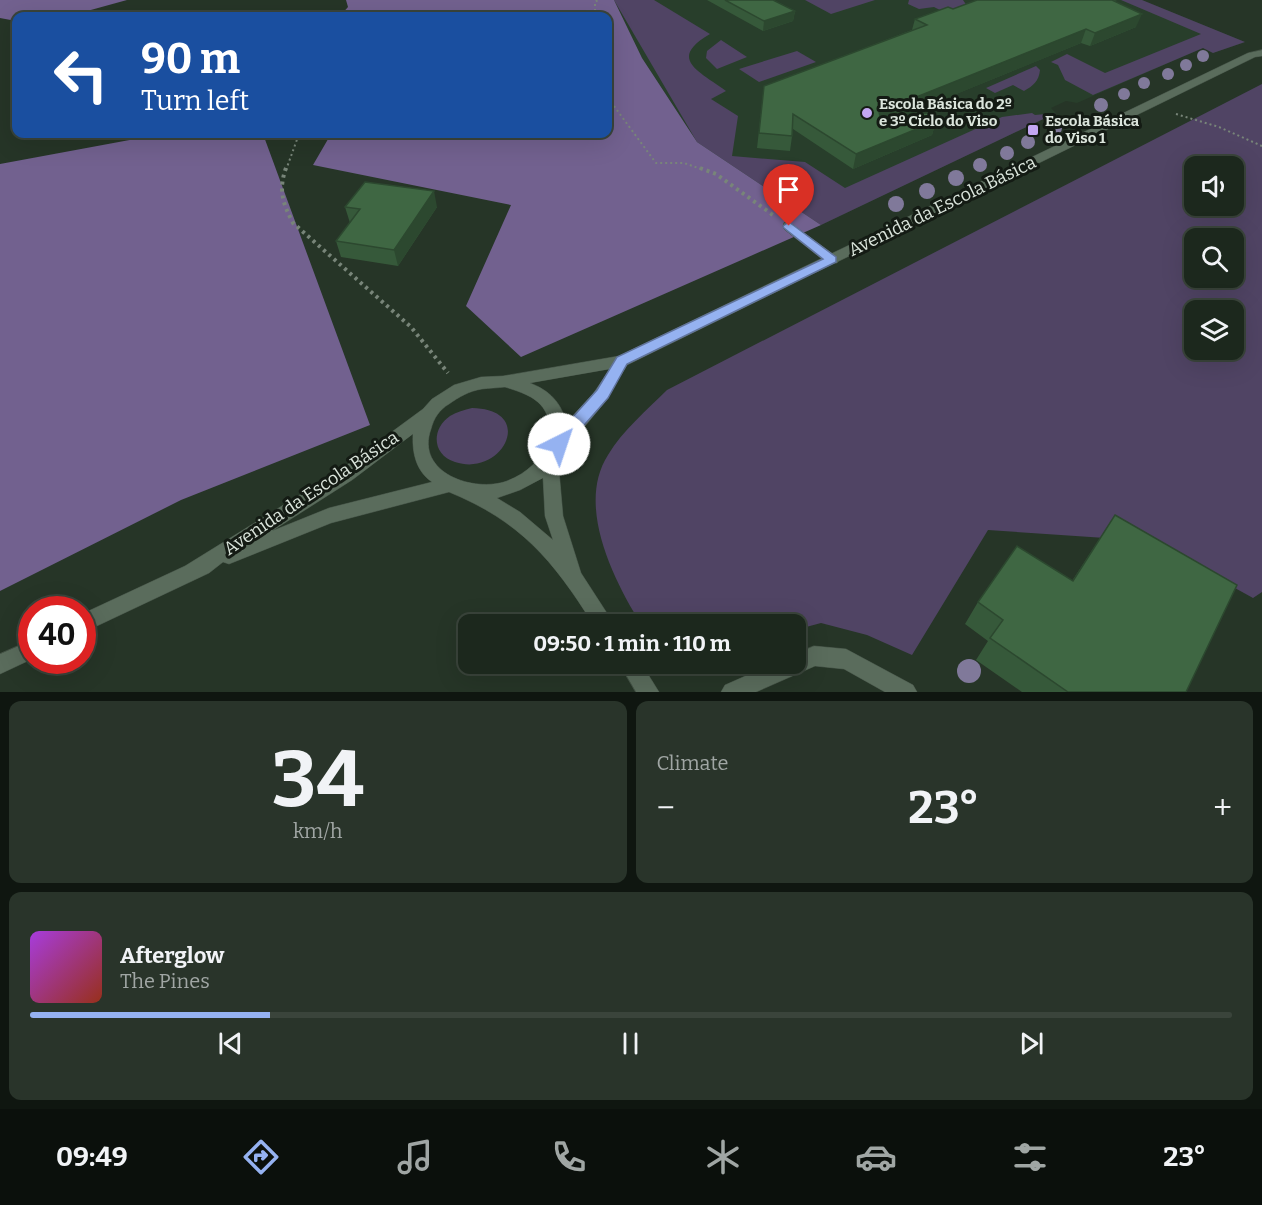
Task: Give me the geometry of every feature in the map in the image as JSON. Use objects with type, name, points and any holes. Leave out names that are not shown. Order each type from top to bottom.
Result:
[{"type":"street","name":"Avenida da Escola Básica","points":[[622,361],[603,394],[559,444],[550,460],[535,475],[516,486],[493,491],[470,491],[449,485],[433,475],[423,461],[418,445],[421,429],[438,403],[460,389],[481,383],[503,382],[622,361],[1148,105],[1252,55],[1262,53]]},
{"type":"street","points":[[789,226],[832,260]]},
{"type":"street","name":"Avenida da Escola Básica","points":[[503,382],[524,386],[542,395],[554,408],[560,426],[559,444]]},
{"type":"street","name":"Avenida da Escola Básica","points":[[192,571],[346,475],[429,414]]},
{"type":"street","points":[[550,460],[554,516],[574,577]]},
{"type":"street","name":"Avenida da Escola Básica","points":[[96,617],[192,571],[329,516],[449,485]]},
{"type":"street","points":[[470,491],[514,518],[544,544],[574,577],[598,614]]},
{"type":"street","points":[[0,664],[18,656]]},
{"type":"street","points":[[732,692],[814,656],[846,659],[906,692]]},
{"type":"street","points":[[636,674],[648,692]]},
{"type":"path","points":[[612,103],[656,163],[684,163],[716,174],[789,226]]},
{"type":"path","points":[[1148,105],[1219,127],[1262,146]]},
{"type":"path","points":[[298,138],[282,180],[282,201],[293,223],[411,327],[460,389]]},
{"type":"shaded area","points":[[0,0],[127,0],[84,12],[12,12],[12,20],[0,18]]},
{"type":"shaded area","points":[[346,0],[614,0],[642,58],[697,142],[821,225],[521,357],[466,306],[511,205],[313,165],[329,138],[612,138],[612,12],[344,12],[348,7]]},
{"type":"shaded area","name":"Escola Básica do 2º e 3º Ciclo do Viso","points":[[614,0],[1142,0],[1245,42],[1213,53],[1203,48],[1077,103],[1066,101],[1051,108],[1056,113],[821,225],[697,142],[642,58]]},
{"type":"shaded area","points":[[614,0],[654,0],[710,34],[697,43],[689,58],[698,71],[726,91],[711,99],[738,116],[732,156],[805,162],[845,188],[1002,117],[1056,113],[821,225],[697,142]]},
{"type":"shaded area","points":[[805,0],[875,0],[831,14]]},
{"type":"shaded area","points":[[909,0],[963,0],[967,6],[948,14],[934,7],[919,9],[908,4]]},
{"type":"shaded area","points":[[1121,0],[1142,0],[1245,42],[1213,53],[1203,48],[1093,95],[1065,80],[1058,65],[1051,62],[1067,54],[1105,73],[1201,34]]},
{"type":"shaded area","points":[[721,40],[747,57],[717,69],[706,58],[707,51]]},
{"type":"shaded area","points":[[797,51],[816,62],[759,82],[739,69]]},
{"type":"shaded area","points":[[1036,66],[1040,70],[1037,80],[1024,91],[1013,85],[995,93],[986,88]]},
{"type":"shaded area","points":[[1262,84],[1262,592],[1253,598],[1150,541],[988,530],[912,655],[867,635],[821,623],[806,627],[806,614],[635,614],[610,564],[602,541],[597,519],[596,496],[599,475],[608,455],[636,421],[667,390]]},
{"type":"shaded area","points":[[140,138],[264,138],[370,425],[181,500],[0,591],[0,164]]},
{"type":"shaded area","points":[[472,408],[492,411],[504,419],[508,430],[506,441],[499,452],[487,460],[472,464],[447,459],[438,448],[437,434],[444,421],[450,416]]},
{"type":"building","points":[[725,0],[773,0],[795,11],[764,21]]},
{"type":"building","points":[[977,0],[1112,0],[1142,14],[1095,33],[1086,29],[879,112],[881,120],[934,112],[936,121],[856,154],[793,114],[792,136],[759,133],[764,86],[927,25],[915,19],[948,7],[953,9]]},
{"type":"building","points":[[365,182],[434,191],[394,250],[336,241],[360,209],[345,207]]},
{"type":"building","points":[[1115,515],[1237,585],[1186,692],[1068,692],[990,638],[1003,620],[978,602],[1017,546],[1073,581]]},
{"type":"place","name":"Escola Básica do 2º e 3º Ciclo do Viso","points":[[867,113]]},
{"type":"place","name":"Escola Básica do Viso 1","points":[[1033,130]]},
{"type":"route","points":[[559,444],[603,394],[622,361],[832,260],[789,226]]}]
